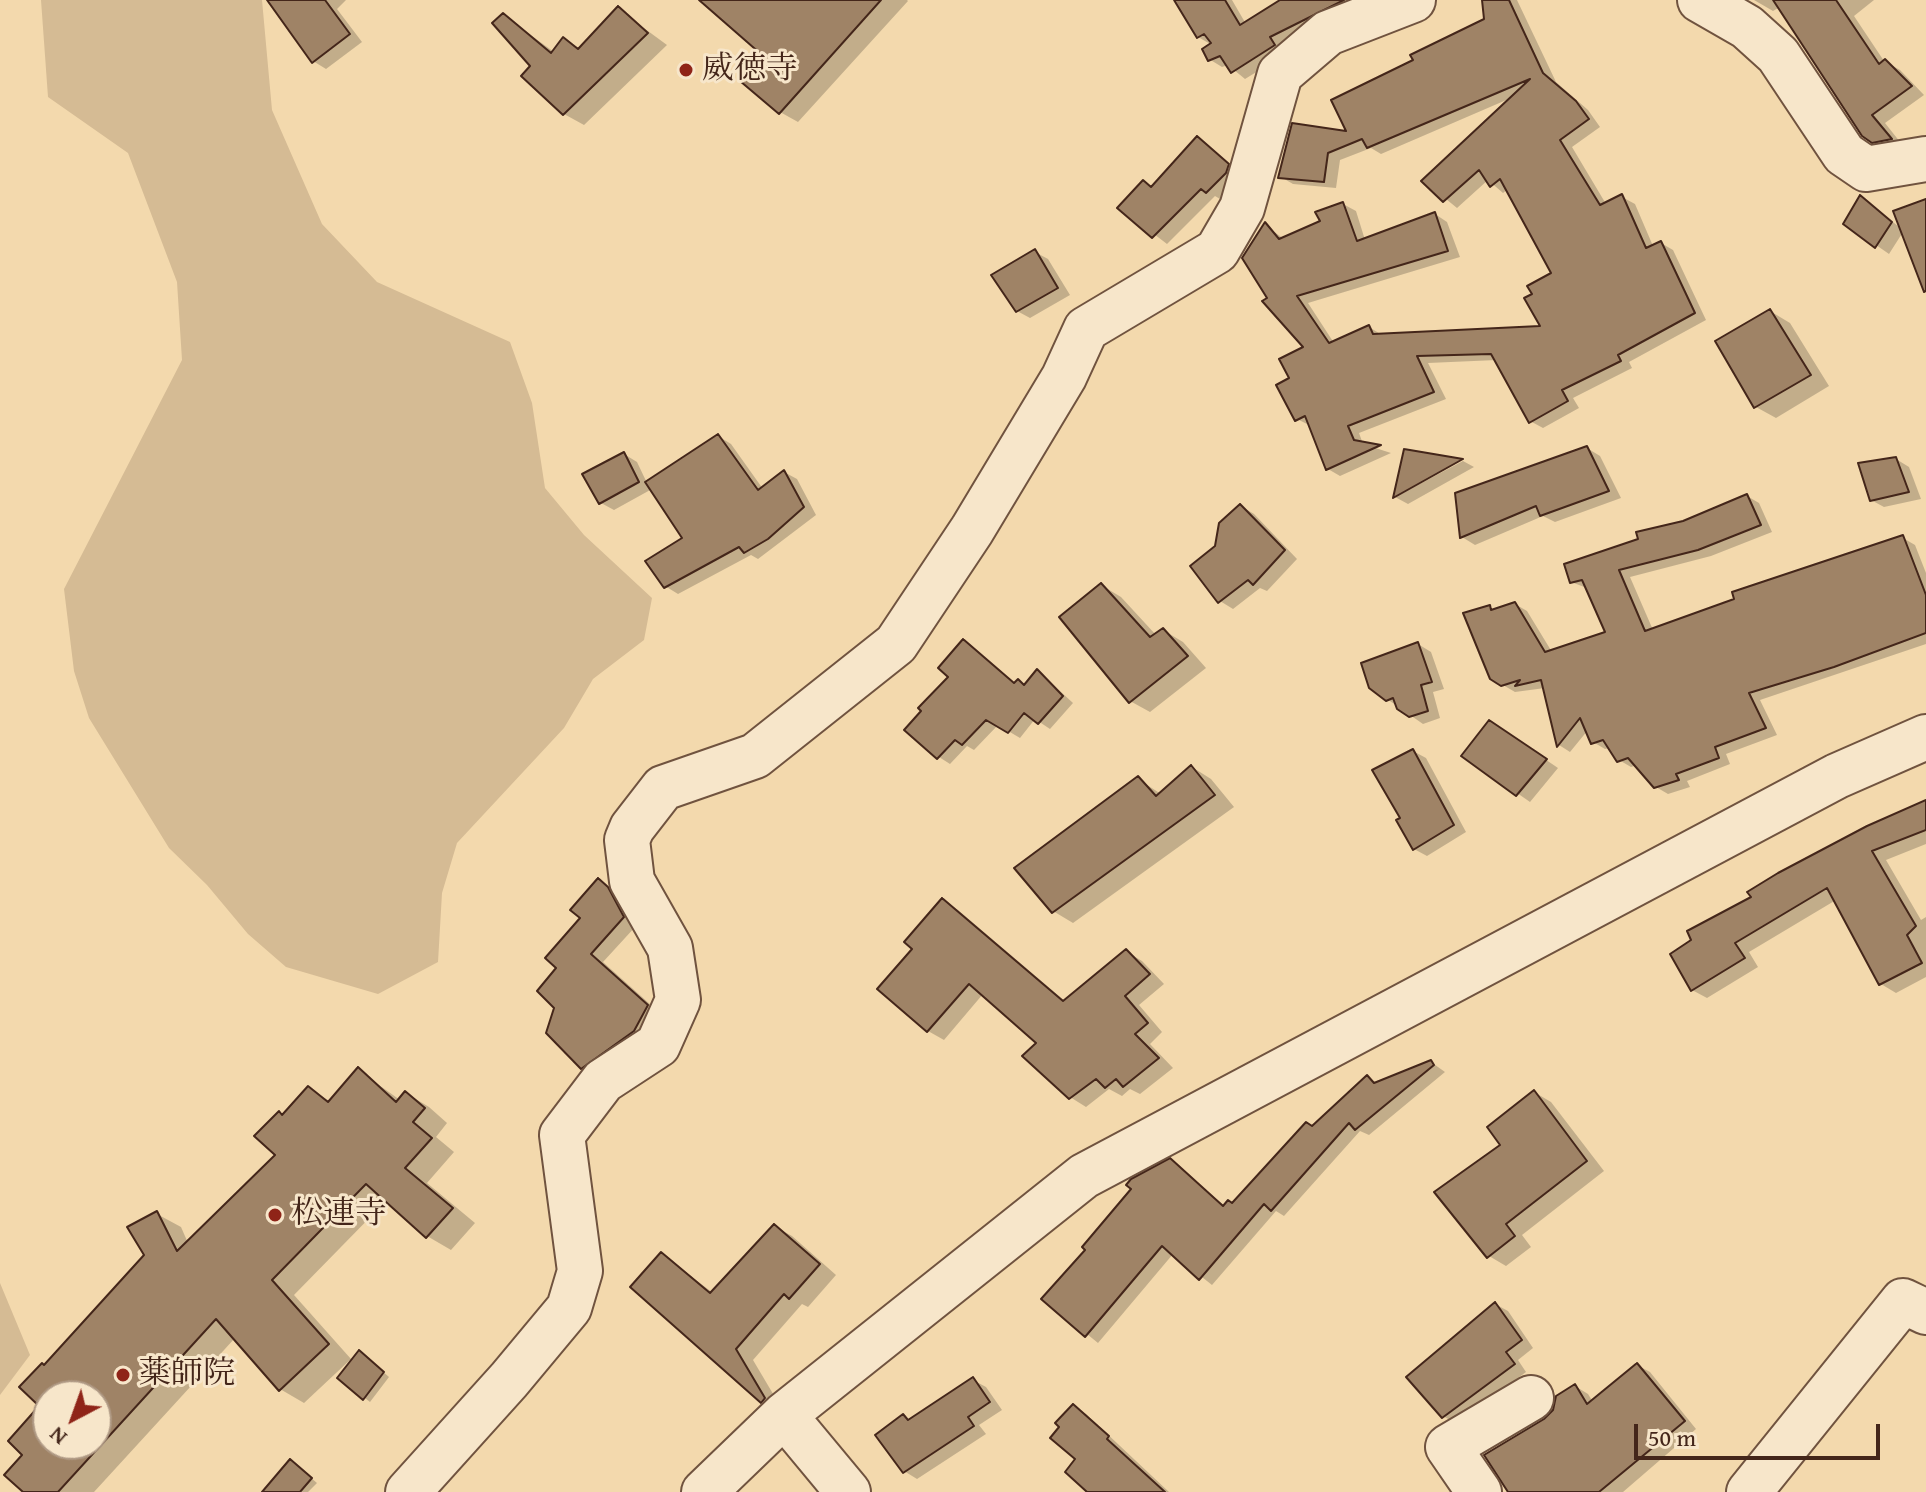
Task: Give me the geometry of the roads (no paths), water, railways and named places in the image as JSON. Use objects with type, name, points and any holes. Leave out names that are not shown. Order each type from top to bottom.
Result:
[{"type":"street","points":[[408,1492],[569,1308],[580,1271],[562,1135],[603,1081],[658,1045],[678,1000],[670,948],[632,881],[627,840],[632,828],[663,788],[755,756],[896,644],[972,530],[1064,377],[1086,329],[1217,251],[1242,208],[1280,74],[1328,33],[1413,0]]},
{"type":"street","points":[[1700,0],[1747,27],[1778,55],[1844,154],[1866,169],[1926,159]]},
{"type":"street","points":[[704,1492],[784,1415],[1084,1176],[1837,776],[1926,737]]},
{"type":"street","points":[[1749,1492],[1903,1301],[1926,1312]]},
{"type":"street","points":[[1479,1492],[1448,1447],[1531,1398]]},
{"type":"street","points":[[784,1415],[848,1492]]},
{"type":"place","name":"威徳寺","points":[[686,70]]},
{"type":"place","name":"松連寺","points":[[275,1215]]},
{"type":"place","name":"薬師院","points":[[123,1375]]}]
